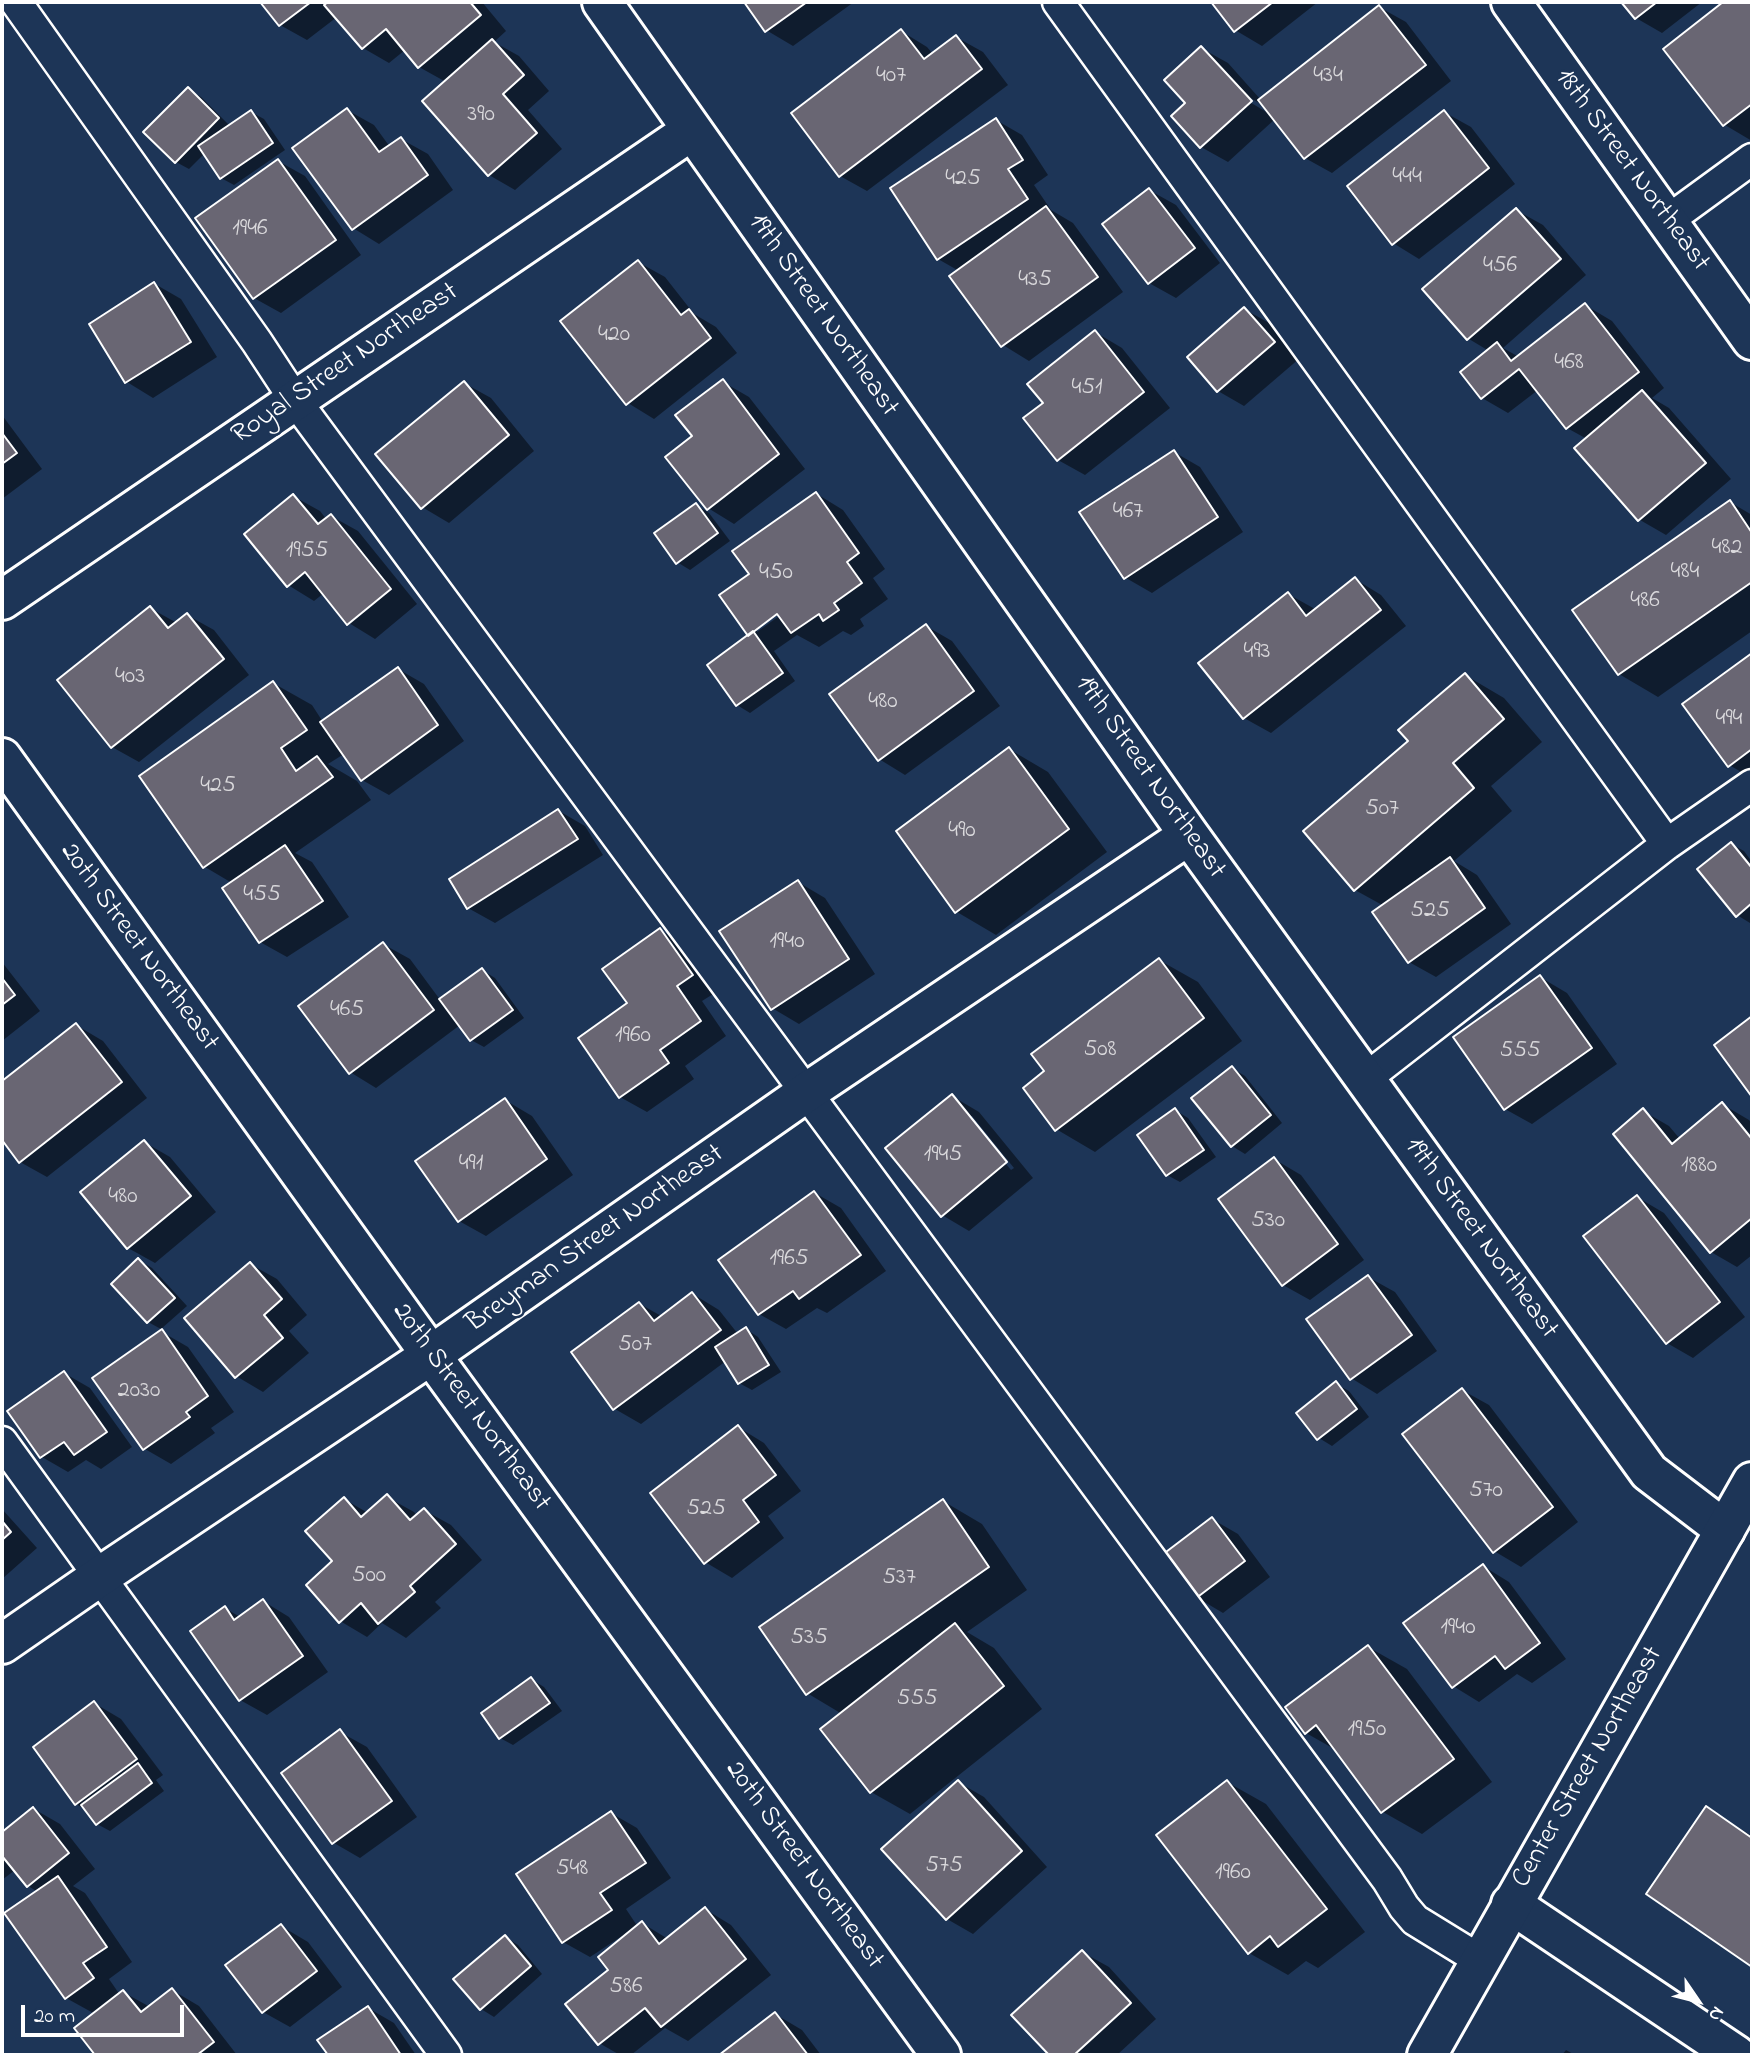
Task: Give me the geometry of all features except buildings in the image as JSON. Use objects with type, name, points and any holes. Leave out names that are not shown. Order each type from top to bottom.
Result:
[{"type":"street","name":"19th Street Northeast","points":[[602,2],[1189,835],[1649,1472],[1725,1530]]},
{"type":"street","name":"18th Street Northeast","points":[[1511,2],[1752,340]]},
{"type":"street","name":"Royal Street Northeast","points":[[2,600],[691,131]]},
{"type":"street","name":"20th Street Northeast","points":[[2,758],[431,1356],[941,2055]]},
{"type":"street","name":"Breyman Street Northeast","points":[[2,1644],[431,1356],[807,1092],[1189,835]]},
{"type":"street","name":"Center Street Northeast","points":[[1427,2055],[1752,1482]]},
{"type":"street","points":[[1511,1904],[1736,2055]]},
{"type":"lane","points":[[16,2],[257,342],[295,400],[1387,1879],[1404,1907],[1415,1920],[1480,1960]]},
{"type":"lane","points":[[1058,2],[1667,844]]},
{"type":"lane","points":[[1667,221],[1752,159]]},
{"type":"lane","points":[[1365,1079],[1667,844],[1752,785]]},
{"type":"lane","points":[[2,1442],[446,2055]]}]
